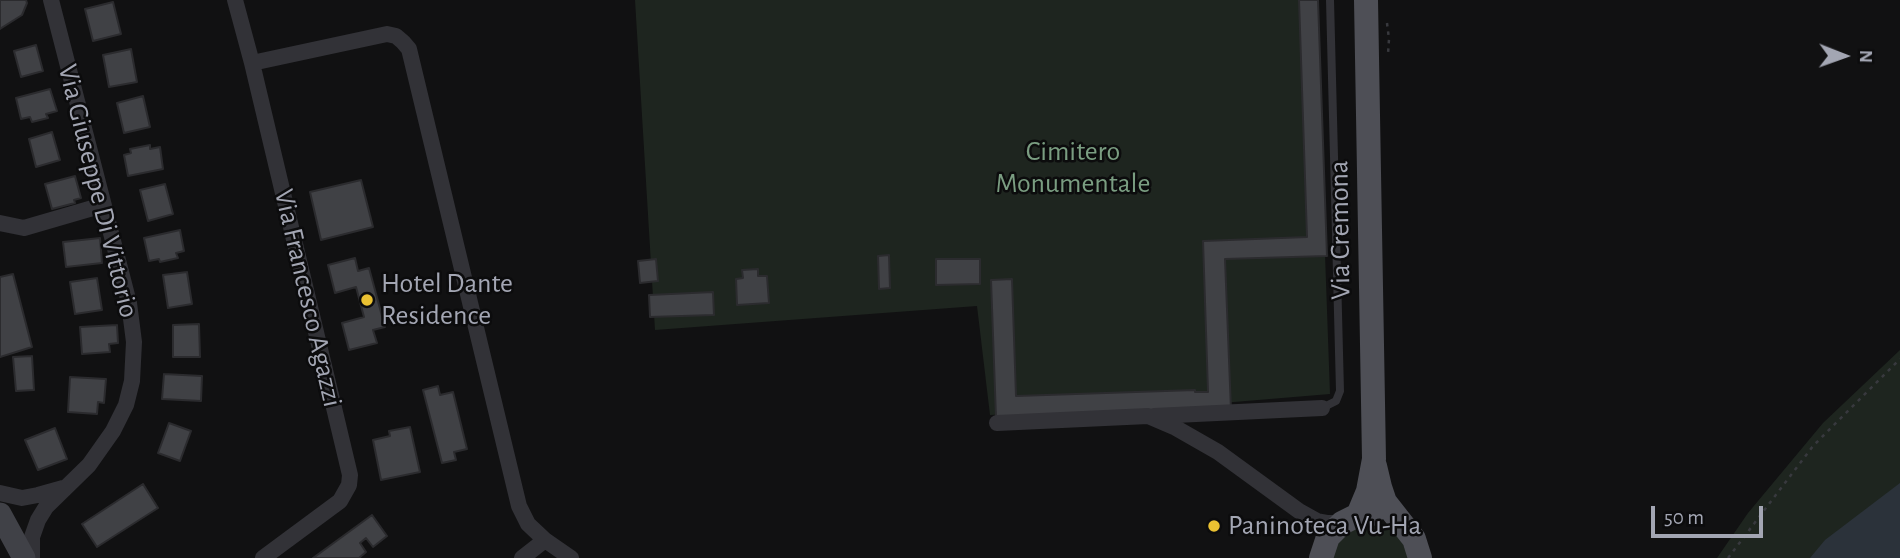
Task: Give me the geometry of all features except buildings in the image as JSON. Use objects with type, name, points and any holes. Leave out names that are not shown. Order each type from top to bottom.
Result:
[{"type":"main road","name":"Via Cremona","points":[[1366,0],[1374,459],[1385,502],[1414,539],[1420,558]]},
{"type":"main road","name":"Via Cremona","points":[[1322,552],[1328,537],[1350,519],[1368,492],[1374,459]]},
{"type":"main road","points":[[1350,519],[1374,514],[1391,518],[1404,527]]},
{"type":"main road","points":[[3,519],[24,558]]},
{"type":"street","name":"Via Giuseppe Di Vittorio","points":[[38,520],[46,507],[89,465],[113,431],[126,405],[132,381],[134,342],[128,303],[51,0]]},
{"type":"street","name":"Via Francesco Agazzi","points":[[235,0],[350,475],[349,485],[340,501],[263,558]]},
{"type":"street","points":[[252,63],[387,34],[396,36],[409,49],[519,506],[528,524],[571,558]]},
{"type":"street","points":[[0,223],[24,228],[103,205]]},
{"type":"street","points":[[997,423],[1322,408]]},
{"type":"street","points":[[1148,416],[1176,428],[1218,452],[1317,520],[1328,523],[1350,519]]},
{"type":"street","points":[[0,493],[22,498],[65,487]]},
{"type":"street","points":[[3,519],[22,498]]},
{"type":"street","points":[[1299,510],[1317,529],[1322,552]]},
{"type":"street","points":[[3,519],[38,520],[32,537],[32,558]]},
{"type":"street","points":[[522,558],[545,540]]},
{"type":"lane","points":[[1322,408],[1336,401],[1340,391],[1331,0]]},
{"type":"path","points":[[1728,558],[1813,446],[1900,359]]},
{"type":"green space","name":"Cimitero Monumentale","points":[[635,0],[1310,0],[1325,254],[1330,394],[1222,403],[990,415],[977,306],[655,330]]},
{"type":"green space","points":[[1900,350],[1900,558],[1717,558],[1748,513],[1823,423]]},
{"type":"green space","points":[[1377,523],[1400,537],[1409,558],[1330,558],[1333,546],[1351,527]]},
{"type":"shaded area","points":[[1900,483],[1900,558],[1810,558],[1825,540]]},
{"type":"place","name":"Hotel Dante Residence","points":[[367,300]]},
{"type":"place","name":"Paninoteca Vu-Ha","points":[[1214,526]]}]
